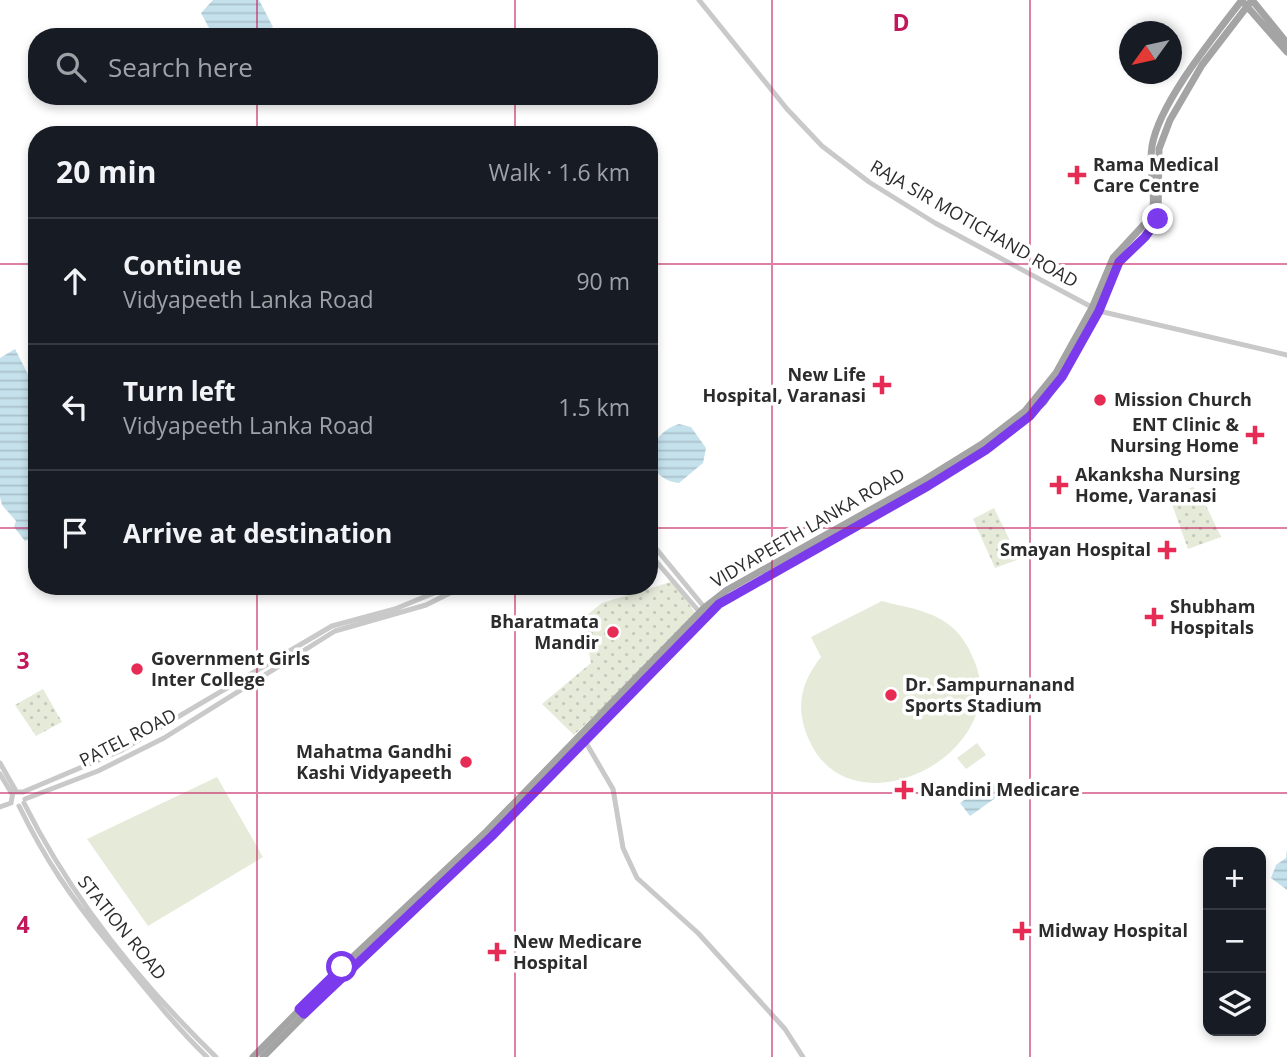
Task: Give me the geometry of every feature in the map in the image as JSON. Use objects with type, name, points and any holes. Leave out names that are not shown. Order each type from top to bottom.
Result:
[{"type":"main road","name":"VIDYAPEETH LANKA ROAD","points":[[253,1057],[265,1052],[302,1011],[487,831],[704,613],[928,486],[986,450],[1018,426],[1052,392],[1119,262],[1145,237],[1158,219],[1158,149],[1170,120],[1202,65],[1247,1]]},
{"type":"main road","points":[[1247,1],[1287,43]]},
{"type":"main road","points":[[1247,1],[1287,52]]},
{"type":"main road","name":"VIDYAPEETH LANKA ROAD","points":[[302,1011],[492,836],[704,613]]},
{"type":"street","name":"RAJA SIR MOTICHAND ROAD","points":[[699,0],[787,109],[838,160],[934,223],[1096,310],[1287,355]]},
{"type":"street","points":[[658,552],[704,613]]},
{"type":"street","points":[[658,563],[704,613]]},
{"type":"street","name":"PATEL ROAD","points":[[0,807],[120,751],[334,629],[430,595]]},
{"type":"street","name":"PATEL ROAD","points":[[0,800],[17,798],[110,766],[163,738],[334,629],[426,605],[446,595]]},
{"type":"street","points":[[585,741],[613,789],[623,848],[637,878],[698,933],[785,1029],[803,1057]]},
{"type":"street","name":"STATION ROAD","points":[[0,762],[55,876],[169,1019],[207,1057]]},
{"type":"street","name":"STATION ROAD","points":[[0,774],[61,873],[90,912],[174,1014],[216,1057]]},
{"type":"street","points":[[0,788],[6,784]]},
{"type":"green space","points":[[1193,487],[1199,491],[1221,537],[1188,549],[1169,496]]},
{"type":"green space","points":[[994,508],[1019,559],[995,568],[973,519]]},
{"type":"green space","points":[[674,581],[697,616],[574,735],[542,704],[591,663],[583,618],[602,603],[628,595],[658,595],[658,586]]},
{"type":"green space","name":"Dr. Sampurnanand Sports Stadium","points":[[882,601],[925,612],[952,627],[971,653],[980,692],[972,724],[952,751],[924,771],[891,781],[859,781],[830,768],[809,740],[802,717],[802,697],[808,677],[821,657],[811,637]]},
{"type":"green space","points":[[43,689],[62,722],[36,736],[15,705]]},
{"type":"green space","points":[[977,743],[986,755],[966,769],[957,758]]},
{"type":"green space","points":[[217,777],[263,857],[148,926],[87,839]]},
{"type":"water","points":[[213,0],[259,0],[273,27],[209,28],[201,13]]},
{"type":"water","points":[[15,349],[28,374],[28,540],[25,541],[14,527],[16,521],[2,505],[0,497],[0,358]]},
{"type":"water","points":[[679,424],[691,427],[706,448],[703,463],[679,483],[667,480],[658,473],[658,438]]},
{"type":"water","points":[[991,781],[1001,794],[970,816],[960,803]]},
{"type":"water","points":[[1287,849],[1287,890],[1271,878],[1276,865],[1286,858]]},
{"type":"place","name":"Rama Medical Care Centre","points":[[1077,175]]},
{"type":"place","name":"New Life Hospital, Varanasi","points":[[882,385]]},
{"type":"place","name":"Mission Church","points":[[1100,400]]},
{"type":"place","name":"ENT Clinic & Nursing Home","points":[[1255,435]]},
{"type":"place","name":"Akanksha Nursing Home, Varanasi","points":[[1059,485]]},
{"type":"place","name":"Smayan Hospital","points":[[1167,550]]},
{"type":"place","name":"Shubham Hospitals","points":[[1154,617]]},
{"type":"place","name":"Bharatmata Mandir","points":[[613,632]]},
{"type":"place","name":"Government Girls Inter College","points":[[137,669]]},
{"type":"place","name":"Dr. Sampurnanand Sports Stadium","points":[[891,695]]},
{"type":"place","name":"Mahatma Gandhi Kashi Vidyapeeth","points":[[466,762]]},
{"type":"place","name":"Nandini Medicare","points":[[904,790]]},
{"type":"place","name":"Midway Hospital","points":[[1022,931]]},
{"type":"place","name":"New Medicare Hospital","points":[[497,952]]},
{"type":"route","points":[[342,967],[299,1009],[304,1014],[492,836],[719,604],[928,486],[986,450],[1030,416],[1062,377],[1099,311],[1119,262],[1153,229],[1158,219]]}]
